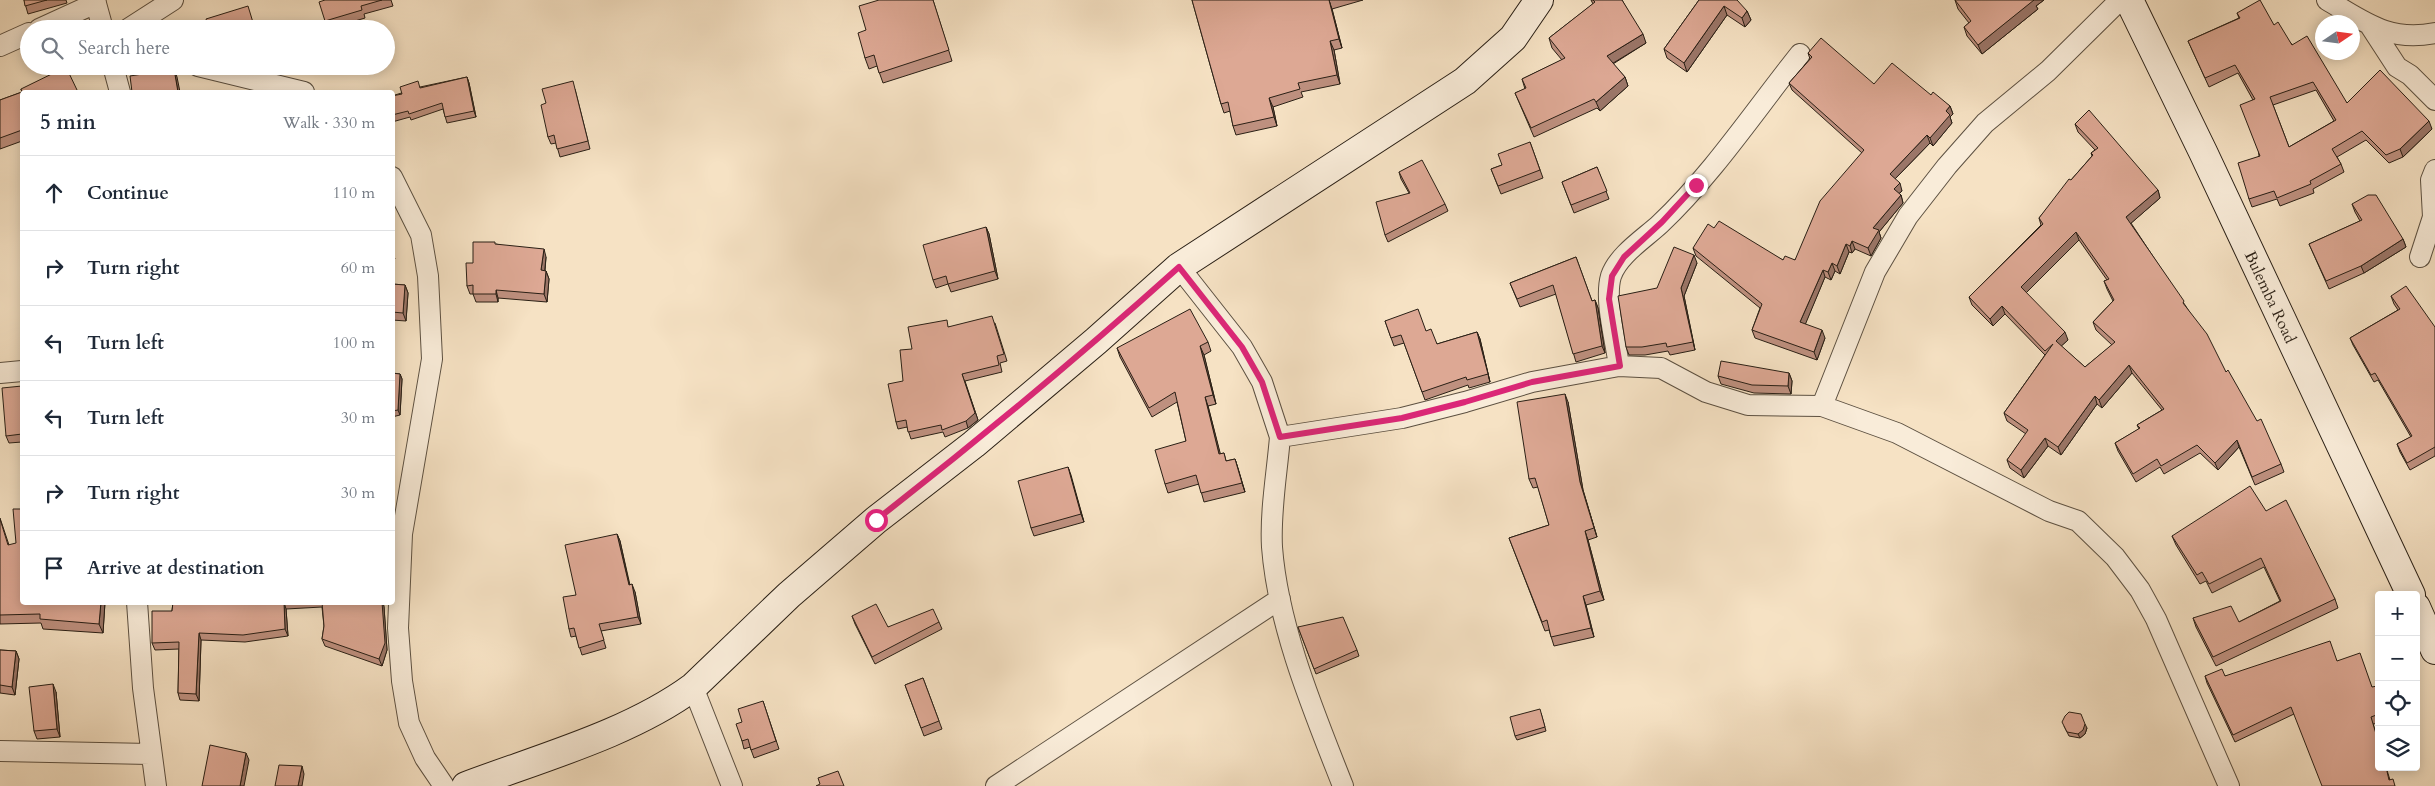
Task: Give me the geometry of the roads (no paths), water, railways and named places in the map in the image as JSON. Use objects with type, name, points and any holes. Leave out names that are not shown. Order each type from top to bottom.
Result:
[{"type":"street","points":[[142,20],[173,0]]},
{"type":"street","points":[[466,786],[654,713],[693,687],[790,595],[861,533],[989,431],[1179,267],[1465,80],[1512,38],[1539,0]]},
{"type":"street","points":[[1822,406],[1875,272],[1908,216],[1984,123],[2048,71],[2120,0]]},
{"type":"street","name":"Bulemba Road","points":[[2129,0],[2203,152],[2409,591]]},
{"type":"street","points":[[2327,0],[2371,27],[2396,34],[2435,33]]},
{"type":"street","points":[[57,20],[96,1],[101,20]]},
{"type":"street","points":[[2371,27],[2397,67],[2410,75],[2435,100]]},
{"type":"street","points":[[0,46],[20,37]]},
{"type":"street","points":[[1620,366],[1609,299],[1612,276],[1624,257],[1662,222],[1696,185],[1800,54]]},
{"type":"street","points":[[115,75],[119,90]]},
{"type":"street","points":[[235,75],[296,90]]},
{"type":"street","points":[[2420,257],[2433,217],[2431,180],[2435,170]]},
{"type":"street","points":[[395,183],[421,236],[428,276],[432,349],[402,534],[398,628],[402,681],[409,723],[426,758],[444,786]]},
{"type":"street","points":[[1179,267],[1242,347],[1262,382],[1280,437],[1272,545],[1280,599],[1298,662],[1343,786]]},
{"type":"street","points":[[1280,437],[1402,418],[1532,382],[1620,366],[1661,368],[1706,392],[1748,405],[1822,406],[1897,433],[2049,512],[2078,521],[2115,557],[2140,590],[2152,612],[2229,786]]},
{"type":"street","points":[[0,373],[20,371]]},
{"type":"street","points":[[996,786],[1280,599]]},
{"type":"street","points":[[137,605],[150,754],[156,786]]},
{"type":"street","points":[[2420,616],[2435,650]]},
{"type":"street","points":[[693,687],[732,786]]},
{"type":"street","points":[[0,751],[150,754]]}]
